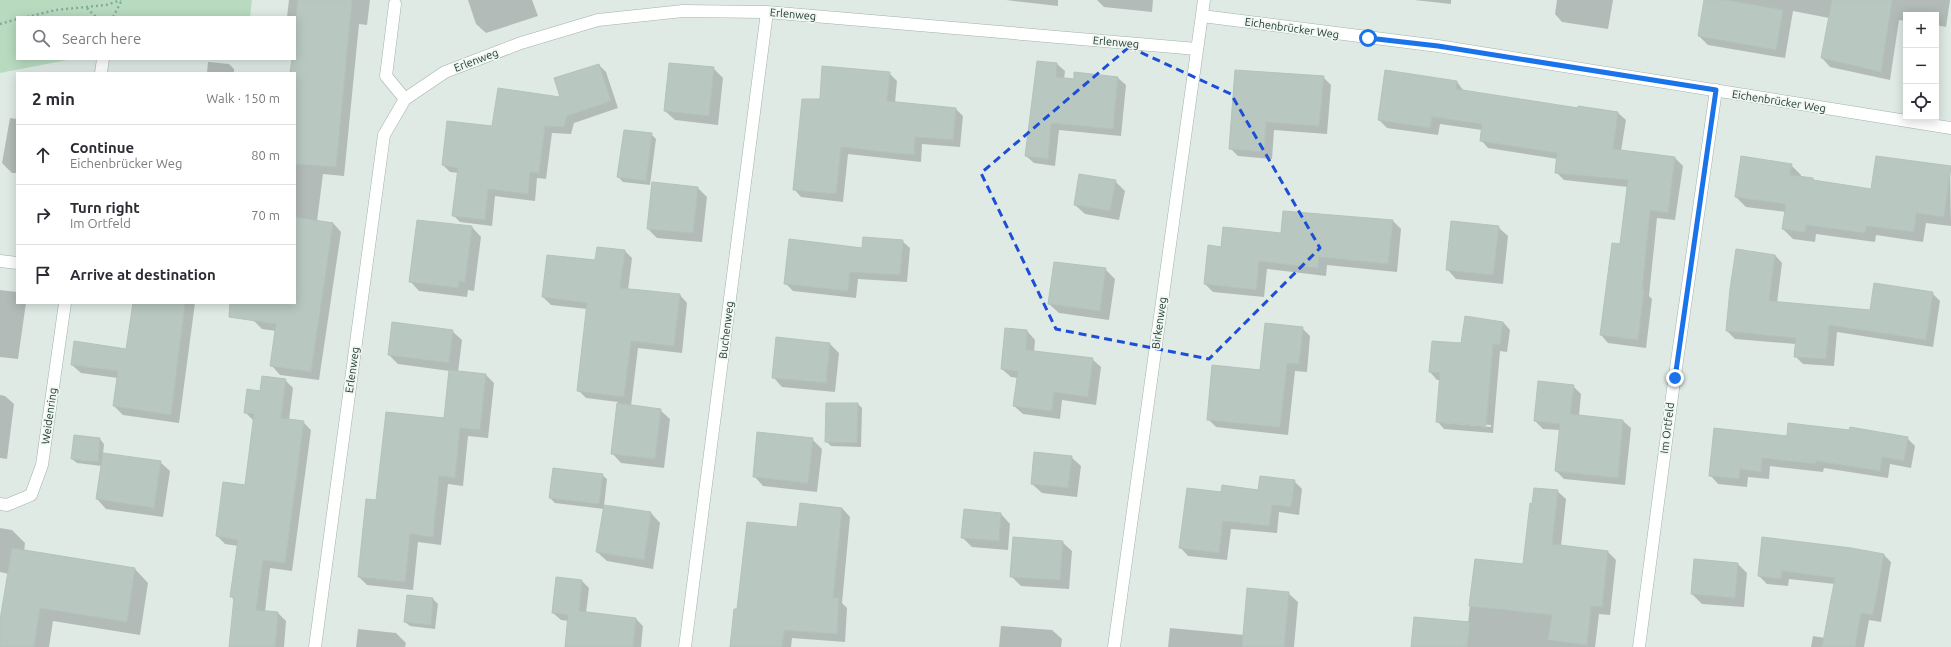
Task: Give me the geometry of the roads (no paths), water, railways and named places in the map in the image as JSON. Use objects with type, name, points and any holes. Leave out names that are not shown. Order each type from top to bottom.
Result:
[{"type":"street","name":"Birkenweg","points":[[1114,647],[1204,0]]},
{"type":"street","points":[[395,4],[386,76],[405,99]]},
{"type":"street","name":"Erlenweg","points":[[315,647],[384,135],[405,99],[445,72],[521,43],[598,20],[683,11],[767,12],[1197,49]]},
{"type":"street","name":"Buchenweg","points":[[685,647],[767,12]]},
{"type":"street","name":"Eichenbrücker Weg","points":[[1202,16],[1438,46],[1951,128]]},
{"type":"street","points":[[101,72],[103,60]]},
{"type":"street","name":"Im Ortfeld","points":[[1639,647],[1672,389],[1716,90]]},
{"type":"street","points":[[0,261],[16,263]]},
{"type":"street","name":"Weidenring","points":[[0,504],[7,505],[31,496],[42,465],[65,304]]}]
